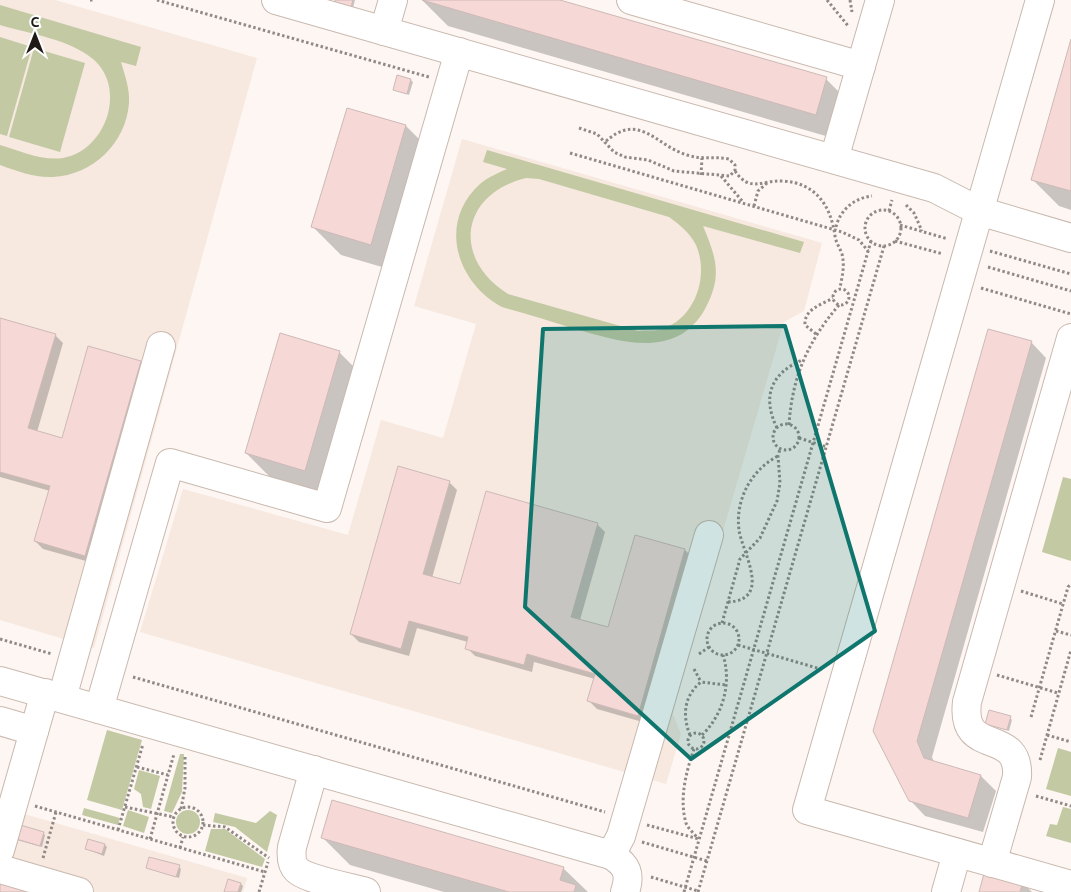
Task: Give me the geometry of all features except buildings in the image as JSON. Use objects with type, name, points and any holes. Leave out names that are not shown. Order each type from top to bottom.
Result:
[{"type":"lane","points":[[276,0],[934,188],[979,212],[1071,238]]},
{"type":"lane","points":[[384,31],[393,0]]},
{"type":"lane","points":[[631,0],[861,66]]},
{"type":"lane","points":[[834,159],[880,0]]},
{"type":"lane","points":[[1040,0],[807,810],[992,863],[1068,887]]},
{"type":"lane","points":[[99,709],[170,462],[327,508],[458,52]]},
{"type":"lane","points":[[992,863],[1013,790],[1018,763],[1012,752],[980,737],[970,728],[965,717],[967,702],[1071,338]]},
{"type":"lane","points":[[0,850],[11,786],[34,731],[72,660],[161,346]]},
{"type":"lane","points":[[0,680],[314,770],[621,873],[621,836],[709,535]]},
{"type":"lane","points":[[0,721],[34,731]]},
{"type":"lane","points":[[314,770],[292,847],[291,858],[297,870],[366,892]]},
{"type":"lane","points":[[946,892],[957,853]]},
{"type":"lane","points":[[0,870],[79,892]]},
{"type":"path","points":[[90,0],[96,0]]},
{"type":"path","points":[[157,0],[450,83]]},
{"type":"path","points":[[827,0],[850,30]]},
{"type":"path","points":[[579,128],[596,134],[614,152],[625,157],[648,160],[674,172],[730,176],[734,170]]},
{"type":"path","points":[[604,143],[618,133],[639,130],[654,136],[677,152],[702,158],[729,159],[734,165],[734,170],[746,182],[755,185],[768,182],[797,184],[810,190],[821,199],[830,212],[844,262],[840,288],[836,290],[833,298],[809,311],[806,315],[805,325],[816,334]]},
{"type":"path","points":[[570,153],[835,230],[859,240],[868,251]]},
{"type":"path","points":[[701,175],[702,158]]},
{"type":"path","points":[[720,176],[744,203]]},
{"type":"path","points":[[754,206],[758,191],[768,182]]},
{"type":"path","points":[[835,230],[838,218],[846,208],[856,201],[874,196]]},
{"type":"path","points":[[887,196],[910,208],[920,224],[922,232]]},
{"type":"path","points":[[884,210],[898,220],[900,231],[895,241],[884,246],[871,241],[866,232],[867,221],[874,213],[884,210]]},
{"type":"path","points":[[684,892],[871,241]]},
{"type":"path","points":[[621,873],[685,887],[698,892],[884,246]]},
{"type":"path","points":[[959,282],[1071,314]]},
{"type":"path","points":[[789,425],[795,381],[802,360],[816,334],[839,305],[848,301],[848,292],[840,288]]},
{"type":"path","points":[[833,298],[839,305]]},
{"type":"path","points":[[778,428],[771,415],[769,401],[772,387],[779,375],[789,366],[802,360]]},
{"type":"path","points":[[778,428],[789,425],[794,427],[799,438],[827,447]]},
{"type":"path","points":[[778,428],[773,439],[780,448]]},
{"type":"path","points":[[780,448],[792,448],[799,438]]},
{"type":"path","points":[[722,623],[740,559],[760,538],[777,501],[780,483],[778,456],[780,448]]},
{"type":"path","points":[[728,602],[741,600],[750,590],[752,568],[739,530],[742,499],[757,472],[778,456]]},
{"type":"path","points":[[1031,717],[1071,584]]},
{"type":"path","points":[[1000,586],[1064,604]]},
{"type":"path","points":[[722,623],[730,624],[736,630],[739,637],[738,645],[729,654],[723,655],[715,653],[709,647],[707,639],[709,632],[714,626],[722,623]]},
{"type":"path","points":[[1056,631],[1071,635]]},
{"type":"path","points":[[0,639],[72,660]]},
{"type":"path","points":[[738,645],[846,676]]},
{"type":"path","points":[[701,682],[694,668],[700,652],[709,647]]},
{"type":"path","points":[[1037,769],[1071,650]]},
{"type":"path","points":[[702,735],[718,715],[726,685],[723,655]]},
{"type":"path","points":[[110,670],[699,839]]},
{"type":"path","points":[[991,674],[1058,693]]},
{"type":"path","points":[[701,682],[726,685]]},
{"type":"path","points":[[694,749],[688,743],[690,735],[685,720],[686,704],[690,694],[701,682]]},
{"type":"path","points":[[118,830],[149,723]]},
{"type":"path","points":[[150,839],[180,732]]},
{"type":"path","points":[[180,732],[186,772],[181,809]]},
{"type":"path","points":[[690,735],[699,732],[702,735],[704,743],[702,746],[694,749]]},
{"type":"path","points":[[1047,735],[1071,742]]},
{"type":"path","points":[[694,749],[685,777],[684,805],[687,825],[699,839]]},
{"type":"path","points":[[137,767],[168,775]]},
{"type":"path","points":[[11,786],[56,812],[265,872]]},
{"type":"path","points":[[1013,790],[1071,806]]},
{"type":"path","points":[[125,807],[174,817]]},
{"type":"path","points":[[187,807],[197,810],[203,820],[203,826],[193,836],[183,837],[179,835],[173,826],[174,817],[181,809],[187,807]]},
{"type":"path","points":[[36,880],[56,812]]},
{"type":"path","points":[[203,826],[225,827],[269,858]]},
{"type":"path","points":[[180,848],[183,837]]},
{"type":"highlighted area","points":[[785,326],[875,631],[691,759],[525,607],[543,329]]},
{"type":"shaded area","points":[[0,0],[55,0],[257,58],[94,648],[0,620]]},
{"type":"shaded area","points":[[462,139],[822,243],[804,311],[784,322],[671,709],[681,734],[666,784],[140,632],[183,489],[348,535],[381,420],[443,438],[476,324],[414,306]]},
{"type":"shaded area","points":[[0,807],[247,878],[243,892],[0,892]]},
{"type":"green space","points":[[0,5],[141,47],[136,66],[121,62],[127,82],[129,98],[127,118],[114,143],[94,163],[68,175],[53,177],[26,174],[0,165],[0,145],[31,155],[55,159],[78,153],[91,143],[101,131],[110,101],[109,86],[103,71],[93,59],[61,42],[0,25]]},
{"type":"green space","points":[[0,37],[32,47],[7,136],[0,134]]},
{"type":"green space","points":[[34,48],[85,63],[60,152],[9,137]]},
{"type":"green space","points":[[487,150],[804,242],[800,253],[703,226],[714,257],[716,276],[711,297],[693,325],[679,336],[663,341],[646,343],[628,342],[610,338],[502,307],[486,296],[474,283],[464,268],[458,251],[456,234],[459,216],[467,199],[480,184],[507,169],[483,162]],"holes":[[[526,178],[539,179],[669,217],[684,230],[696,245],[701,271],[700,284],[696,296],[690,308],[681,318],[671,325],[658,330],[638,331],[508,294],[490,279],[478,263],[472,246],[471,228],[477,212],[488,198],[504,186]]]},
{"type":"green space","points":[[1063,477],[1071,479],[1071,561],[1042,552]]},
{"type":"green space","points":[[107,730],[142,740],[122,810],[87,800]]},
{"type":"green space","points":[[1058,748],[1071,752],[1071,796],[1046,789]]},
{"type":"green space","points":[[180,754],[184,754],[182,792],[172,813],[164,811]]},
{"type":"green space","points":[[139,770],[160,776],[151,809],[143,807],[141,794],[134,789]]},
{"type":"green space","points":[[1063,807],[1071,809],[1071,843],[1046,836],[1050,824],[1057,825]]},
{"type":"green space","points":[[84,808],[120,818],[118,825],[82,815]]},
{"type":"green space","points":[[128,810],[149,817],[144,833],[123,826]]},
{"type":"green space","points":[[188,810],[197,813],[200,822],[197,831],[188,834],[179,831],[176,822],[179,813]]},
{"type":"green space","points":[[270,811],[277,815],[267,852],[235,827],[213,822],[215,813],[256,823]]},
{"type":"green space","points":[[211,829],[225,829],[265,859],[262,867],[205,851]]}]
